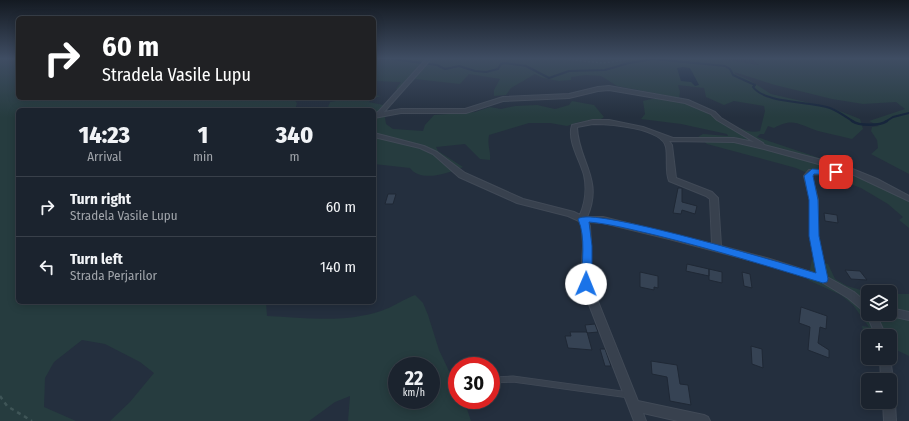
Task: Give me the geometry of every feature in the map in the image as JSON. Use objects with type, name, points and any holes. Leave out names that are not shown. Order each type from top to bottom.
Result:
[{"type":"street","points":[[376,115],[381,112],[410,79]]},
{"type":"street","points":[[376,116],[401,112],[466,111],[503,99],[569,96],[609,88],[686,101],[713,113],[719,119],[765,147]]},
{"type":"street","points":[[582,219],[587,213],[588,177],[573,138],[574,126],[593,122],[610,122],[642,128],[663,138],[687,141],[734,140],[765,147],[824,162],[862,176],[909,199]]},
{"type":"street","points":[[376,136],[422,147],[435,153],[462,174],[485,187],[520,201],[571,214],[582,219],[602,220],[717,248],[823,279],[851,295],[861,304]]},
{"type":"street","points":[[663,138],[669,145],[672,179],[709,194],[714,198],[717,248]]},
{"type":"street","points":[[823,279],[814,236],[814,200],[808,176],[812,172],[862,176]]},
{"type":"street","points":[[582,219],[586,226],[586,284],[634,400],[640,421]]},
{"type":"street","points":[[897,313],[909,316]]},
{"type":"street","points":[[634,400],[704,421]]},
{"type":"street","points":[[889,409],[890,421]]},
{"type":"lane","points":[[500,380],[513,379],[634,400]]},
{"type":"path","points":[[0,396],[7,406],[32,421]]},
{"type":"green space","points":[[0,79],[16,79],[16,100],[295,100],[297,103],[296,108],[16,108],[16,304],[266,304],[267,316],[325,319],[367,315],[381,311],[415,295],[423,303],[439,350],[448,369],[448,409],[467,409],[471,421],[348,421],[350,396],[335,402],[309,421],[110,421],[130,402],[154,373],[140,362],[105,344],[82,340],[54,362],[45,378],[44,407],[76,421],[0,421]]},
{"type":"green space","points":[[376,79],[465,79],[460,84],[415,79],[405,89],[396,89],[401,82],[376,81]]},
{"type":"green space","points":[[498,79],[527,79],[511,88],[506,95],[494,96],[494,90],[500,79]]},
{"type":"green space","points":[[546,79],[571,79],[571,80],[559,81]]},
{"type":"green space","points":[[605,79],[746,79],[771,94],[832,108],[860,119],[863,129],[852,139],[818,131],[796,123],[787,123],[774,128],[768,126],[764,134],[760,134],[757,137],[849,168],[885,183],[909,196],[909,228],[899,220],[903,217],[888,204],[861,188],[826,175],[814,176],[796,168],[707,144],[698,137],[703,134],[728,136],[727,134],[681,124],[641,119],[645,114],[643,101],[656,98],[669,99],[693,105],[737,130],[740,128],[757,132],[760,131],[765,111],[764,106],[734,101],[724,105],[706,97],[704,88],[678,85],[680,92],[679,98],[617,86]]},
{"type":"green space","points":[[755,79],[909,79],[909,174],[871,154],[878,148],[877,140],[871,131],[872,127],[879,126],[869,121],[905,109],[896,102],[863,104],[832,99]]},
{"type":"green space","points":[[342,100],[370,100],[369,102],[388,106],[385,118],[386,124],[393,129],[423,131],[425,125],[434,115],[475,112],[490,107],[501,109],[515,106],[537,105],[555,109],[569,105],[572,101],[594,105],[604,117],[601,119],[579,122],[567,126],[550,123],[529,123],[489,135],[488,143],[490,160],[480,159],[465,144],[436,147],[438,151],[463,167],[443,174],[428,176],[415,173],[410,168],[376,164],[376,108],[328,108],[330,102]]},
{"type":"green space","points":[[812,259],[828,264],[835,279],[847,286],[861,290],[861,316],[853,305],[841,295],[808,280]]},
{"type":"green space","points":[[897,294],[909,294],[909,356],[897,350],[897,329],[863,329],[862,326],[869,327],[865,321],[897,321]]},
{"type":"water","points":[[680,79],[696,79],[699,85],[695,86],[691,82],[681,81]]},
{"type":"building","points":[[678,188],[682,188],[682,202],[697,206],[695,214],[682,210],[681,214],[673,213]]},
{"type":"building","points":[[388,194],[396,194],[393,204],[385,204]]},
{"type":"building","points":[[824,213],[837,215],[838,223],[825,221]]},
{"type":"building","points":[[687,264],[709,269],[709,276],[686,271]]},
{"type":"building","points":[[709,269],[722,272],[722,283],[709,280]]},
{"type":"building","points":[[845,270],[860,271],[867,280],[851,279]]},
{"type":"building","points":[[640,272],[658,276],[658,288],[654,287],[654,290],[640,287]]},
{"type":"building","points":[[742,272],[750,274],[752,288],[744,286]]},
{"type":"building","points":[[801,307],[827,316],[826,329],[820,327],[818,343],[829,350],[829,358],[808,350],[810,327],[799,323]]},
{"type":"building","points":[[595,324],[598,332],[587,333],[585,325]]},
{"type":"building","points":[[570,332],[587,332],[592,350],[568,348],[565,336],[571,336]]},
{"type":"building","points":[[751,346],[762,349],[763,368],[752,364]]},
{"type":"building","points":[[600,349],[605,349],[611,366],[605,366]]},
{"type":"building","points":[[651,361],[677,365],[680,384],[688,385],[691,405],[670,401],[667,377],[652,374]]},
{"type":"waterway","points":[[741,79],[755,85],[753,87],[759,92],[768,96],[830,108],[854,122]]},
{"type":"waterway","points":[[885,122],[893,117],[909,113]]},
{"type":"waterway","points":[[852,121],[859,124],[870,125],[880,124],[887,121]]},
{"type":"route","points":[[586,284],[586,226],[582,219],[602,220],[669,236],[770,262],[823,279],[814,236],[814,200],[808,176],[812,172],[836,172]]}]
